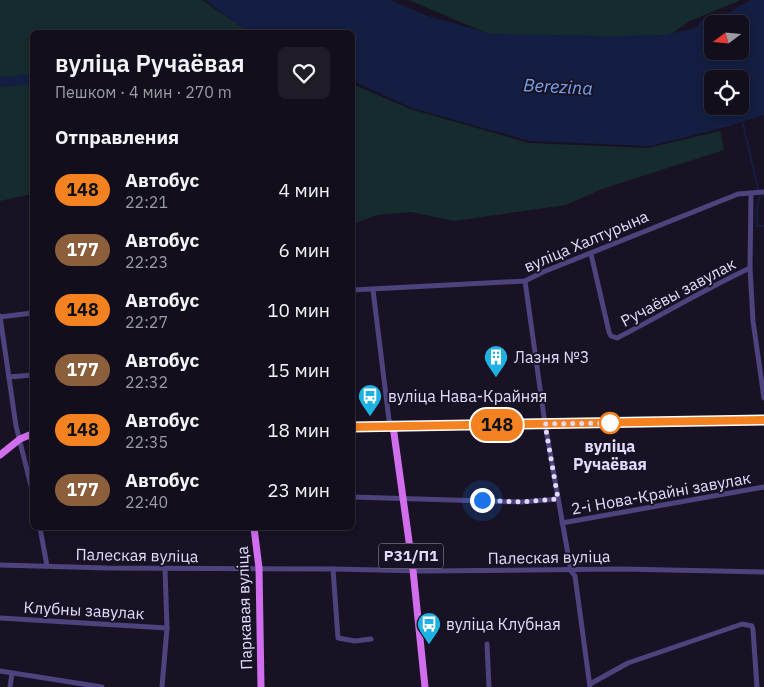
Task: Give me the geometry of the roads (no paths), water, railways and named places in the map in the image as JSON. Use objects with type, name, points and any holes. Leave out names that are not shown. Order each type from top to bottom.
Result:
[{"type":"main road","points":[[355,427],[764,420]]},
{"type":"main road","name":"Р31/П1","points":[[393,426],[413,570],[425,687]]},
{"type":"main road","points":[[0,455],[30,435]]},
{"type":"main road","name":"Паркавая вуліца","points":[[254,530],[259,568],[261,687]]},
{"type":"street","name":"вуліца Халтурына","points":[[355,290],[525,281],[648,229],[738,194],[763,192]]},
{"type":"street","points":[[753,193],[750,268],[753,321],[764,398]]},
{"type":"street","name":"Ручаёвы завулак","points":[[591,254],[609,332],[617,338],[714,285],[750,268]]},
{"type":"street","points":[[525,281],[545,424],[571,570],[575,576],[590,686],[628,663],[742,624],[752,626],[753,630],[757,687]]},
{"type":"street","points":[[373,290],[389,420],[393,426]]},
{"type":"street","points":[[30,313],[0,316],[16,426],[30,482]]},
{"type":"street","points":[[9,377],[30,375]]},
{"type":"street","name":"2-і Нова-Крайні завулак","points":[[562,524],[764,487]]},
{"type":"street","points":[[355,497],[521,502],[558,499]]},
{"type":"street","points":[[40,530],[47,566]]},
{"type":"street","name":"Палеская вуліца","points":[[0,565],[165,569],[622,569],[764,572]]},
{"type":"street","points":[[162,687],[166,628],[165,569]]},
{"type":"street","points":[[333,569],[338,638],[355,641],[371,639]]},
{"type":"street","name":"Клубны завулак","points":[[0,618],[166,628]]},
{"type":"street","points":[[487,644],[489,687]]},
{"type":"street","points":[[0,671],[102,687]]},
{"type":"street","points":[[10,687],[12,672]]},
{"type":"water","name":"Berezina","points":[[205,0],[390,0],[428,16],[492,34],[665,35],[696,28],[701,21],[704,20],[704,60],[749,60],[749,15],[725,15],[751,0],[764,0],[764,115],[730,126],[650,146],[530,141],[412,108],[355,82],[355,30],[245,30]]},
{"type":"waterway","points":[[0,82],[30,79]]},
{"type":"waterway","points":[[742,120],[760,197],[757,205],[757,226],[764,226]]},
{"type":"place","name":"Лазня №3","points":[[496,378]]},
{"type":"place","name":"вуліца Нава-Крайняя","points":[[370,417]]},
{"type":"place","name":"вуліца Ручаёвая","points":[[610,423]]},
{"type":"place","name":"вуліца Клубная","points":[[429,645]]}]
